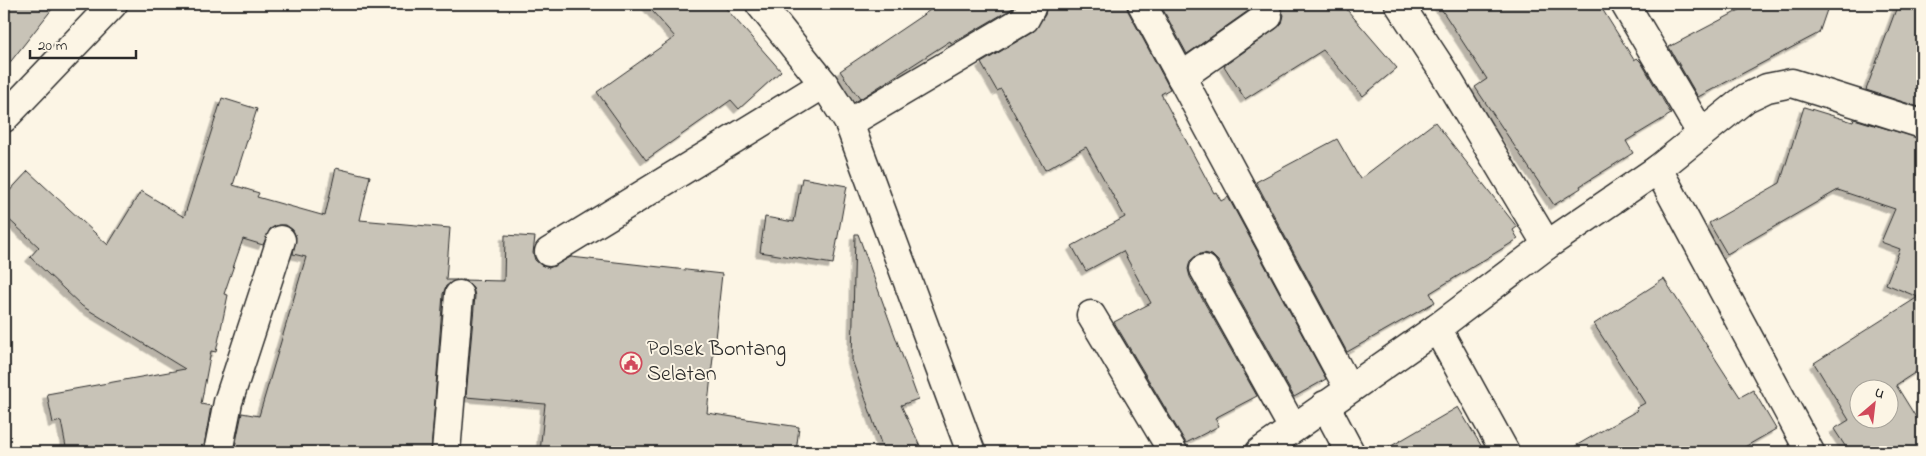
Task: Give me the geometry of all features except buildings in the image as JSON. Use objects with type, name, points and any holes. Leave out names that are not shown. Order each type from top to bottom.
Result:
[{"type":"street","points":[[4,118],[113,4]]},
{"type":"street","points":[[760,4],[824,84],[848,123],[971,452]]},
{"type":"street","points":[[848,123],[1025,19],[1031,4]]},
{"type":"street","points":[[1142,4],[1349,389]]},
{"type":"street","points":[[1398,4],[1441,68],[1547,245]]},
{"type":"street","points":[[1625,4],[1701,133]]},
{"type":"street","points":[[1181,77],[1268,16]]},
{"type":"street","points":[[1260,452],[1437,328],[1547,245],[1658,169],[1746,98],[1767,88],[1792,83],[1922,124]]},
{"type":"street","points":[[549,252],[824,84]]},
{"type":"street","points":[[1658,169],[1810,452]]},
{"type":"street","points":[[218,452],[228,402],[281,240]]},
{"type":"street","points":[[1204,269],[1293,428]]},
{"type":"street","points":[[446,452],[459,295]]},
{"type":"street","points":[[1091,315],[1172,452]]},
{"type":"street","points":[[1437,328],[1506,452]]},
{"type":"street","points":[[1325,405],[1350,452]]},
{"type":"place","name":"Polsek Bontang Selatan","points":[[631,363]]}]
